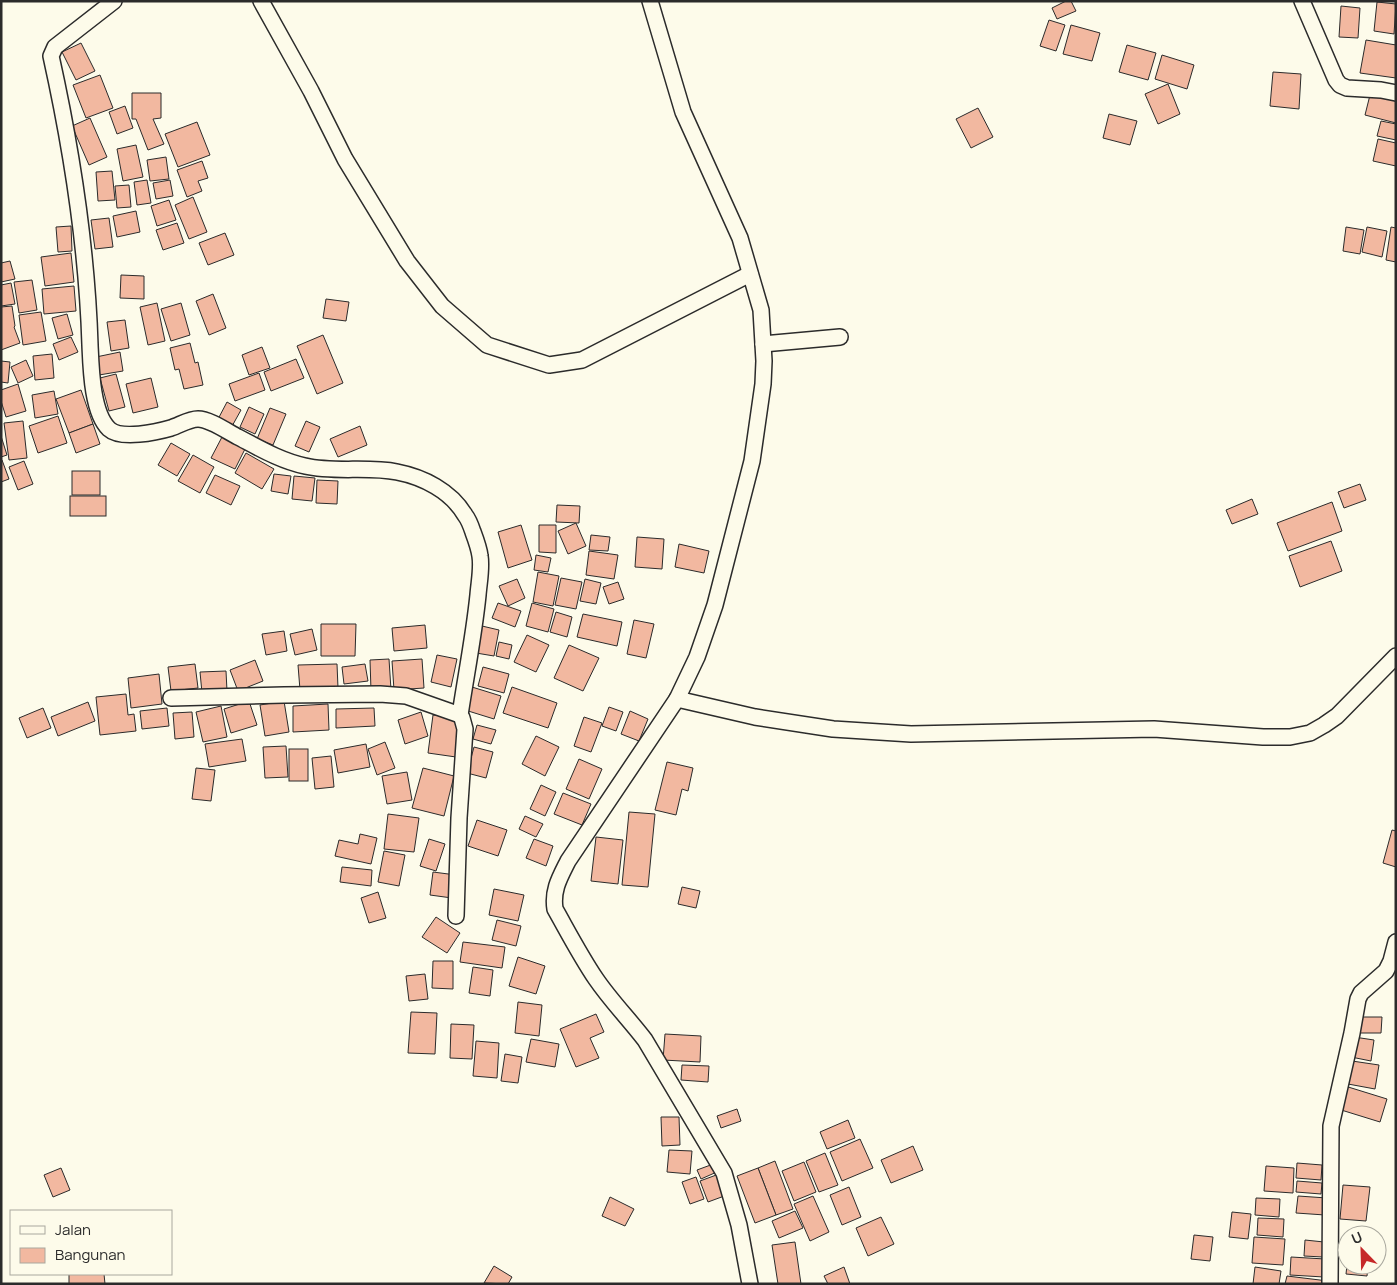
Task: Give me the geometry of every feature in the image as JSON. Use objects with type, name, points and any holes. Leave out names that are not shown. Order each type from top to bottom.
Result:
[{"type":"street","points":[[114,1],[55,47],[51,56],[75,179],[89,310],[91,380],[97,406],[110,430],[122,435],[169,429],[201,419],[287,461],[307,467],[397,472],[435,485],[459,506],[467,517],[480,557],[475,622],[460,715],[465,729],[459,818],[456,916]]},
{"type":"street","points":[[261,1],[346,159],[406,261],[442,306],[487,345],[549,365],[582,360],[750,274]]},
{"type":"street","points":[[650,1],[683,112],[740,238],[761,310],[763,384],[752,461],[715,605],[697,657],[677,699],[568,861],[557,882],[554,899],[555,909],[595,978],[645,1040],[724,1173],[739,1226],[750,1284]]},
{"type":"street","points":[[1302,1],[1340,86],[1396,93]]},
{"type":"street","points":[[763,344],[840,337]]},
{"type":"street","points":[[677,699],[755,716],[833,729],[911,734],[1154,729],[1264,737],[1290,737],[1310,733],[1337,716],[1396,656]]},
{"type":"street","points":[[172,698],[284,694],[380,694],[406,696],[460,715]]},
{"type":"street","points":[[1330,1284],[1331,1126],[1358,999],[1386,971],[1396,942]]},
{"type":"building","points":[[1066,1],[1071,1],[1076,11],[1057,19],[1052,8]]},
{"type":"building","points":[[1377,2],[1396,4],[1394,34],[1374,31]]},
{"type":"building","points":[[1341,6],[1360,8],[1358,38],[1339,37]]},
{"type":"building","points":[[1049,20],[1065,25],[1056,51],[1040,46]]},
{"type":"building","points":[[1071,25],[1100,33],[1092,61],[1063,54]]},
{"type":"building","points":[[1366,40],[1396,45],[1396,78],[1360,73]]},
{"type":"building","points":[[81,43],[95,71],[76,80],[62,52]]},
{"type":"building","points":[[1127,45],[1156,53],[1148,80],[1119,72]]},
{"type":"building","points":[[1162,55],[1194,65],[1187,89],[1155,79]]},
{"type":"building","points":[[1273,72],[1301,74],[1299,109],[1270,106]]},
{"type":"building","points":[[100,75],[113,108],[86,118],[73,85]]},
{"type":"building","points":[[1168,84],[1180,114],[1158,124],[1145,94]]},
{"type":"building","points":[[1371,91],[1396,97],[1396,123],[1365,115]]},
{"type":"building","points":[[132,93],[161,93],[161,118],[153,119],[164,144],[148,150],[136,119],[132,119]]},
{"type":"building","points":[[125,106],[133,128],[117,134],[109,112]]},
{"type":"building","points":[[978,108],[993,137],[971,148],[956,119]]},
{"type":"building","points":[[1109,114],[1137,121],[1130,145],[1103,138]]},
{"type":"building","points":[[90,118],[107,157],[89,165],[72,126]]},
{"type":"building","points":[[1381,121],[1396,124],[1396,140],[1377,136]]},
{"type":"building","points":[[197,122],[210,155],[178,167],[165,134]]},
{"type":"building","points":[[1378,139],[1396,143],[1396,166],[1373,161]]},
{"type":"building","points":[[136,145],[143,177],[123,181],[117,149]]},
{"type":"building","points":[[166,157],[169,179],[150,181],[147,160]]},
{"type":"building","points":[[202,161],[208,178],[198,181],[202,191],[187,197],[177,170]]},
{"type":"building","points":[[112,171],[115,200],[98,201],[96,172]]},
{"type":"building","points":[[147,180],[151,203],[137,205],[134,182]]},
{"type":"building","points":[[170,180],[173,196],[156,199],[153,183]]},
{"type":"building","points":[[129,185],[131,207],[117,208],[115,186]]},
{"type":"building","points":[[193,197],[207,232],[189,239],[175,205]]},
{"type":"building","points":[[169,200],[176,220],[157,226],[151,206]]},
{"type":"building","points":[[136,211],[140,232],[117,237],[113,216]]},
{"type":"building","points":[[109,218],[113,247],[95,249],[91,220]]},
{"type":"building","points":[[177,223],[184,243],[163,250],[156,230]]},
{"type":"building","points":[[71,226],[72,251],[58,252],[56,227]]},
{"type":"building","points":[[1346,227],[1364,230],[1360,254],[1343,251]]},
{"type":"building","points":[[1367,227],[1387,231],[1382,257],[1362,252]]},
{"type":"building","points":[[1391,227],[1396,228],[1396,262],[1386,260]]},
{"type":"building","points":[[225,233],[234,255],[208,265],[199,243]]},
{"type":"building","points":[[71,253],[74,282],[45,286],[41,257]]},
{"type":"building","points":[[10,261],[15,279],[1,282],[1,263]]},
{"type":"building","points":[[121,275],[144,276],[144,299],[120,298]]},
{"type":"building","points":[[32,280],[37,310],[19,313],[14,282]]},
{"type":"building","points":[[11,283],[15,304],[1,306],[1,285]]},
{"type":"building","points":[[74,286],[76,311],[44,314],[42,289]]},
{"type":"building","points":[[213,294],[226,328],[209,335],[196,301]]},
{"type":"building","points":[[326,299],[349,302],[346,321],[323,318]]},
{"type":"building","points":[[157,303],[165,341],[148,345],[140,307]]},
{"type":"building","points":[[181,303],[190,335],[171,341],[161,309]]},
{"type":"building","points":[[12,306],[14,327],[20,343],[1,350],[1,307]]},
{"type":"building","points":[[41,312],[46,341],[23,345],[19,315]]},
{"type":"building","points":[[67,314],[73,335],[58,339],[52,318]]},
{"type":"building","points":[[125,320],[129,348],[111,351],[107,322]]},
{"type":"building","points":[[323,335],[343,383],[317,394],[297,346]]},
{"type":"building","points":[[71,337],[78,352],[59,360],[53,344]]},
{"type":"building","points":[[190,343],[195,363],[198,362],[203,385],[184,389],[179,369],[175,370],[170,348]]},
{"type":"building","points":[[262,347],[270,368],[249,375],[242,355]]},
{"type":"building","points":[[120,352],[123,371],[99,375],[96,357]]},
{"type":"building","points":[[52,354],[54,378],[35,380],[33,356]]},
{"type":"building","points":[[296,359],[304,378],[271,391],[264,372]]},
{"type":"building","points":[[26,360],[33,376],[18,383],[11,367]]},
{"type":"building","points":[[1,361],[10,362],[8,383],[1,382]]},
{"type":"building","points":[[259,373],[265,390],[235,401],[229,384]]},
{"type":"building","points":[[116,374],[125,407],[109,411],[100,378]]},
{"type":"building","points":[[151,378],[158,407],[133,413],[126,384]]},
{"type":"building","points":[[18,384],[26,411],[6,417],[1,401],[1,390]]},
{"type":"building","points":[[81,390],[93,424],[69,433],[56,399]]},
{"type":"building","points":[[54,391],[58,414],[35,418],[32,395]]},
{"type":"building","points":[[227,402],[241,410],[231,428],[217,421]]},
{"type":"building","points":[[249,407],[264,414],[255,434],[240,427]]},
{"type":"building","points":[[270,408],[286,414],[273,445],[257,439]]},
{"type":"building","points":[[58,416],[67,443],[38,453],[29,426]]},
{"type":"building","points":[[23,421],[27,458],[9,460],[4,423]]},
{"type":"building","points":[[306,421],[320,427],[309,452],[295,446]]},
{"type":"building","points":[[93,424],[100,444],[76,453],[69,433]]},
{"type":"building","points":[[360,426],[367,445],[338,457],[330,439]]},
{"type":"building","points":[[1,436],[7,455],[1,457]]},
{"type":"building","points":[[222,437],[245,449],[235,469],[211,458]]},
{"type":"building","points":[[171,443],[190,454],[177,476],[158,465]]},
{"type":"building","points":[[246,453],[274,469],[262,489],[235,473]]},
{"type":"building","points":[[193,455],[214,467],[200,493],[178,481]]},
{"type":"building","points":[[1,460],[9,479],[1,482]]},
{"type":"building","points":[[24,461],[33,484],[18,490],[9,467]]},
{"type":"building","points":[[72,471],[100,471],[100,495],[72,495]]},
{"type":"building","points":[[274,474],[291,476],[288,494],[271,491]]},
{"type":"building","points":[[215,475],[240,486],[231,505],[206,493]]},
{"type":"building","points":[[294,476],[315,478],[312,501],[292,499]]},
{"type":"building","points":[[317,480],[338,481],[337,504],[316,503]]},
{"type":"building","points":[[1360,484],[1366,500],[1344,508],[1338,492]]},
{"type":"building","points":[[70,496],[106,496],[106,516],[70,516]]},
{"type":"building","points":[[1252,499],[1258,514],[1232,524],[1226,510]]},
{"type":"building","points":[[1332,502],[1342,531],[1288,551],[1277,523]]},
{"type":"building","points":[[557,505],[580,506],[579,523],[556,522]]},
{"type":"building","points":[[576,523],[586,546],[568,554],[558,531]]},
{"type":"building","points":[[521,525],[532,560],[508,568],[498,532]]},
{"type":"building","points":[[539,525],[556,525],[556,553],[539,552]]},
{"type":"building","points":[[591,535],[610,537],[608,551],[589,550]]},
{"type":"building","points":[[637,537],[664,539],[662,569],[635,567]]},
{"type":"building","points":[[1331,541],[1342,571],[1300,587],[1289,556]]},
{"type":"building","points":[[679,544],[709,551],[704,573],[675,567]]},
{"type":"building","points":[[589,551],[618,555],[614,579],[586,575]]},
{"type":"building","points":[[536,555],[551,558],[548,572],[534,570]]},
{"type":"building","points":[[538,572],[559,576],[553,606],[533,602]]},
{"type":"building","points":[[561,578],[582,582],[576,609],[555,605]]},
{"type":"building","points":[[517,579],[525,598],[508,606],[499,586]]},
{"type":"building","points":[[585,579],[601,583],[596,604],[580,601]]},
{"type":"building","points":[[618,582],[624,599],[609,604],[603,587]]},
{"type":"building","points":[[498,603],[521,611],[515,627],[492,618]]},
{"type":"building","points":[[532,603],[554,609],[548,632],[526,626]]},
{"type":"building","points":[[556,612],[572,617],[567,637],[550,632]]},
{"type":"building","points":[[583,614],[622,622],[617,646],[577,637]]},
{"type":"building","points":[[634,620],[654,624],[646,658],[627,654]]},
{"type":"building","points":[[321,624],[356,624],[355,656],[321,656]]},
{"type":"building","points":[[425,625],[427,648],[394,651],[392,628]]},
{"type":"building","points":[[482,626],[499,630],[494,656],[476,653]]},
{"type":"building","points":[[312,629],[317,650],[295,655],[290,634]]},
{"type":"building","points":[[284,631],[287,651],[266,655],[262,634]]},
{"type":"building","points":[[527,635],[549,645],[536,672],[514,662]]},
{"type":"building","points":[[499,642],[512,645],[509,659],[496,656]]},
{"type":"building","points":[[569,645],[599,658],[583,691],[554,678]]},
{"type":"building","points":[[437,655],[457,659],[451,687],[431,682]]},
{"type":"building","points":[[389,659],[391,690],[371,691],[370,660]]},
{"type":"building","points":[[422,659],[424,688],[394,690],[392,661]]},
{"type":"building","points":[[255,660],[263,681],[238,691],[230,670]]},
{"type":"building","points":[[195,664],[198,688],[171,691],[168,667]]},
{"type":"building","points":[[337,664],[338,688],[300,690],[298,665]]},
{"type":"building","points":[[365,664],[368,681],[344,684],[342,667]]},
{"type":"building","points":[[483,667],[509,674],[504,693],[478,686]]},
{"type":"building","points":[[226,671],[227,691],[202,693],[200,672]]},
{"type":"building","points":[[159,674],[162,704],[131,708],[128,678]]},
{"type":"building","points":[[472,687],[501,696],[494,719],[465,710]]},
{"type":"building","points":[[512,687],[557,703],[548,728],[503,713]]},
{"type":"building","points":[[126,694],[128,715],[134,714],[136,731],[100,735],[96,697]]},
{"type":"building","points":[[249,701],[257,725],[231,733],[224,709]]},
{"type":"building","points":[[284,701],[289,732],[265,736],[260,705]]},
{"type":"building","points":[[88,702],[95,721],[58,736],[51,717]]},
{"type":"building","points":[[328,704],[329,730],[293,732],[293,706]]},
{"type":"building","points":[[221,706],[227,737],[203,742],[196,712]]},
{"type":"building","points":[[609,707],[623,712],[616,731],[602,726]]},
{"type":"building","points":[[43,708],[51,728],[27,738],[19,718]]},
{"type":"building","points":[[167,708],[169,726],[142,729],[140,711]]},
{"type":"building","points":[[374,708],[375,726],[336,728],[336,709]]},
{"type":"building","points":[[630,711],[648,719],[639,741],[621,734]]},
{"type":"building","points":[[192,712],[194,737],[175,739],[173,713]]},
{"type":"building","points":[[421,712],[428,736],[405,744],[398,720]]},
{"type":"building","points":[[433,715],[461,718],[456,757],[428,753]]},
{"type":"building","points":[[584,717],[602,723],[591,752],[574,746]]},
{"type":"building","points":[[477,725],[496,730],[491,744],[473,739]]},
{"type":"building","points":[[536,736],[559,747],[545,776],[522,764]]},
{"type":"building","points":[[242,739],[246,761],[209,767],[205,744]]},
{"type":"building","points":[[385,742],[395,768],[377,775],[368,749]]},
{"type":"building","points":[[366,744],[370,767],[338,773],[334,750]]},
{"type":"building","points":[[286,746],[288,777],[265,778],[263,747]]},
{"type":"building","points":[[474,747],[493,752],[486,778],[467,773]]},
{"type":"building","points":[[289,749],[308,749],[308,781],[289,781]]},
{"type":"building","points":[[331,756],[334,787],[315,789],[312,758]]},
{"type":"building","points":[[579,759],[602,769],[589,799],[566,789]]},
{"type":"building","points":[[667,762],[693,768],[688,791],[682,789],[676,815],[655,810]]},
{"type":"building","points":[[196,768],[215,770],[211,801],[192,799]]},
{"type":"building","points":[[423,768],[454,776],[444,816],[412,808]]},
{"type":"building","points":[[407,772],[412,800],[387,804],[382,776]]},
{"type":"building","points":[[541,785],[556,792],[545,816],[530,809]]},
{"type":"building","points":[[563,793],[591,804],[582,825],[554,814]]},
{"type":"building","points":[[629,812],[655,814],[648,887],[622,885]]},
{"type":"building","points":[[388,814],[419,818],[414,852],[384,849]]},
{"type":"building","points":[[525,816],[543,824],[536,837],[519,829]]},
{"type":"building","points":[[477,820],[507,830],[498,856],[468,846]]},
{"type":"building","points":[[1392,830],[1396,831],[1396,867],[1383,863]]},
{"type":"building","points":[[360,834],[377,838],[371,864],[335,856],[339,840],[358,844]]},
{"type":"building","points":[[596,837],[623,840],[618,884],[591,881]]},
{"type":"building","points":[[429,839],[445,844],[436,871],[420,866]]},
{"type":"building","points":[[534,839],[553,846],[546,866],[526,858]]},
{"type":"building","points":[[384,851],[405,855],[399,886],[378,882]]},
{"type":"building","points":[[342,867],[372,870],[371,886],[340,882]]},
{"type":"building","points":[[433,872],[456,875],[452,898],[430,895]]},
{"type":"building","points":[[682,887],[700,891],[696,908],[678,904]]},
{"type":"building","points":[[494,889],[524,895],[518,921],[489,915]]},
{"type":"building","points":[[378,892],[386,918],[369,923],[361,898]]},
{"type":"building","points":[[436,917],[460,933],[447,953],[422,937]]},
{"type":"building","points":[[497,920],[521,926],[516,946],[492,940]]},
{"type":"building","points":[[463,942],[505,947],[502,968],[460,962]]},
{"type":"building","points":[[518,957],[545,966],[536,994],[509,986]]},
{"type":"building","points":[[433,961],[453,961],[453,989],[432,988]]},
{"type":"building","points":[[473,967],[493,970],[490,996],[469,993]]},
{"type":"building","points":[[425,974],[428,999],[409,1001],[406,976]]},
{"type":"building","points":[[518,1002],[542,1005],[539,1036],[515,1033]]},
{"type":"building","points":[[411,1012],[437,1013],[435,1054],[408,1053]]},
{"type":"building","points":[[596,1014],[604,1032],[590,1038],[599,1058],[576,1067],[560,1029]]},
{"type":"building","points":[[1360,1017],[1382,1017],[1381,1033],[1360,1033]]},
{"type":"building","points":[[451,1024],[474,1025],[472,1059],[450,1058]]},
{"type":"building","points":[[665,1034],[701,1036],[700,1062],[663,1060]]},
{"type":"building","points":[[1354,1037],[1374,1040],[1371,1061],[1351,1057]]},
{"type":"building","points":[[531,1039],[559,1044],[555,1067],[526,1062]]},
{"type":"building","points":[[476,1041],[499,1043],[497,1078],[473,1076]]},
{"type":"building","points":[[505,1054],[522,1057],[518,1083],[501,1081]]},
{"type":"building","points":[[1352,1061],[1379,1065],[1375,1089],[1348,1084]]},
{"type":"building","points":[[682,1065],[709,1066],[708,1082],[681,1080]]},
{"type":"building","points":[[1345,1086],[1387,1099],[1380,1122],[1338,1109]]},
{"type":"building","points":[[737,1109],[741,1121],[721,1128],[717,1116]]},
{"type":"building","points":[[661,1117],[679,1117],[680,1145],[662,1146]]},
{"type":"building","points":[[848,1120],[855,1138],[827,1149],[820,1132]]},
{"type":"building","points":[[860,1139],[873,1168],[842,1181],[830,1152]]},
{"type":"building","points":[[913,1146],[923,1170],[891,1183],[881,1160]]},
{"type":"building","points":[[669,1150],[692,1151],[690,1174],[667,1172]]},
{"type":"building","points":[[825,1153],[838,1185],[819,1192],[806,1161]]},
{"type":"building","points":[[775,1161],[793,1209],[776,1215],[758,1168]]},
{"type":"building","points":[[804,1162],[816,1192],[794,1201],[782,1171]]},
{"type":"building","points":[[716,1163],[719,1171],[701,1179],[697,1170]]},
{"type":"building","points":[[1297,1163],[1322,1165],[1321,1180],[1296,1178]]},
{"type":"building","points":[[1266,1166],[1294,1168],[1293,1193],[1264,1191]]},
{"type":"building","points":[[61,1168],[70,1190],[53,1197],[44,1175]]},
{"type":"building","points":[[758,1168],[776,1215],[755,1223],[737,1176]]},
{"type":"building","points":[[719,1174],[727,1195],[708,1202],[700,1181]]},
{"type":"building","points":[[696,1177],[704,1199],[690,1204],[682,1182]]},
{"type":"building","points":[[1297,1181],[1322,1183],[1321,1194],[1296,1192]]},
{"type":"building","points":[[1343,1185],[1370,1187],[1366,1221],[1340,1219]]},
{"type":"building","points":[[849,1187],[861,1217],[842,1225],[830,1195]]},
{"type":"building","points":[[813,1196],[829,1232],[810,1241],[794,1204]]},
{"type":"building","points":[[1298,1196],[1327,1198],[1325,1215],[1296,1213]]},
{"type":"building","points":[[610,1197],[634,1209],[625,1226],[602,1216]]},
{"type":"building","points":[[1256,1198],[1280,1199],[1279,1217],[1255,1215]]},
{"type":"building","points":[[795,1211],[803,1228],[779,1238],[772,1221]]},
{"type":"building","points":[[1232,1212],[1251,1214],[1248,1239],[1229,1237]]},
{"type":"building","points":[[881,1217],[894,1244],[868,1256],[856,1228]]},
{"type":"building","points":[[1258,1218],[1284,1219],[1283,1237],[1257,1235]]},
{"type":"building","points":[[1194,1235],[1213,1237],[1210,1261],[1191,1259]]},
{"type":"building","points":[[1254,1237],[1285,1239],[1283,1265],[1252,1263]]},
{"type":"building","points":[[1305,1240],[1324,1242],[1323,1257],[1304,1256]]},
{"type":"building","points":[[795,1242],[801,1284],[778,1284],[772,1245]]},
{"type":"building","points":[[1291,1257],[1325,1259],[1324,1277],[1290,1275]]},
{"type":"building","points":[[494,1266],[512,1277],[508,1284],[484,1283]]},
{"type":"building","points":[[844,1267],[850,1284],[828,1284],[824,1276]]},
{"type":"building","points":[[1255,1267],[1281,1271],[1279,1284],[1253,1284]]},
{"type":"building","points":[[69,1275],[104,1275],[105,1284],[69,1284]]},
{"type":"building","points":[[1287,1276],[1328,1281],[1328,1284],[1285,1284]]}]
